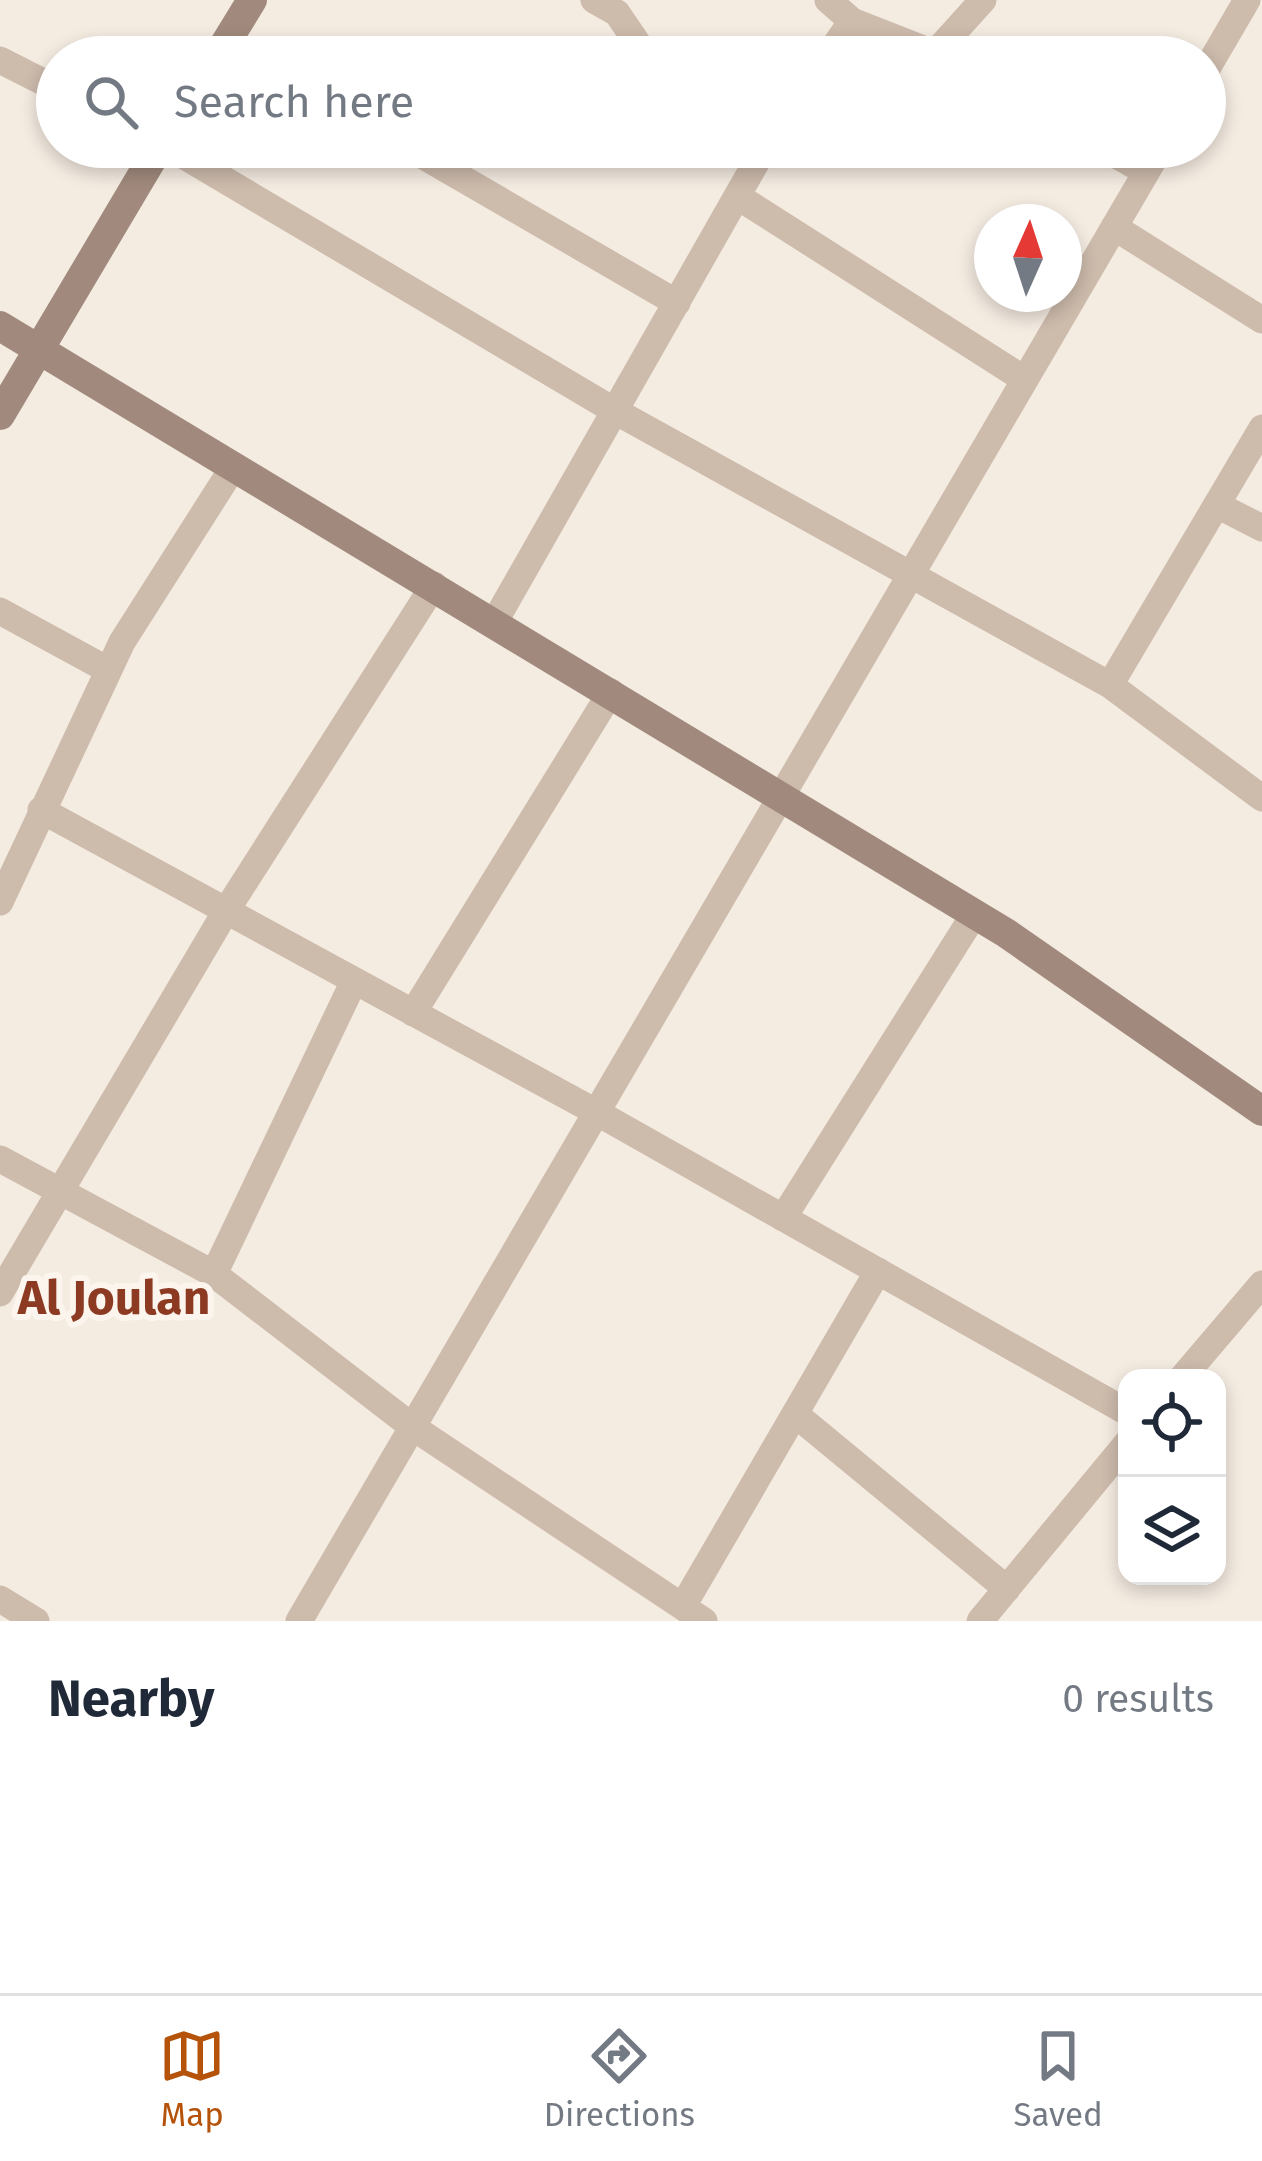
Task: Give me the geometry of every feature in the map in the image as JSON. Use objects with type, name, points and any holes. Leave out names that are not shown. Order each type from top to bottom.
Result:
[{"type":"street","points":[[238,36],[252,0]]},
{"type":"street","points":[[828,0],[851,21],[890,36]]},
{"type":"street","points":[[955,36],[983,0]]},
{"type":"street","points":[[1226,36],[1247,0]]},
{"type":"street","points":[[612,4],[633,36]]},
{"type":"street","points":[[841,36],[851,21]]},
{"type":"street","points":[[0,60],[36,78]]},
{"type":"street","points":[[0,415],[147,168]]},
{"type":"street","points":[[204,168],[616,412],[1109,685],[1262,798]]},
{"type":"street","points":[[444,168],[677,303]]},
{"type":"street","points":[[495,621],[753,168]]},
{"type":"street","points":[[1139,168],[1146,172]]},
{"type":"street","points":[[299,1621],[1148,168]]},
{"type":"street","points":[[737,196],[1024,380]]},
{"type":"street","points":[[1114,227],[1262,320]]},
{"type":"street","points":[[0,326],[975,914],[1124,1010],[1262,1112]]},
{"type":"street","points":[[1109,685],[1262,428]]},
{"type":"street","points":[[0,902],[108,670],[234,466]]},
{"type":"street","points":[[1217,505],[1262,528]]},
{"type":"street","points":[[0,1293],[226,911],[434,585]]},
{"type":"street","points":[[0,611],[108,670]]},
{"type":"street","points":[[413,1013],[610,692]]},
{"type":"street","points":[[41,810],[596,1112],[1118,1407]]},
{"type":"street","points":[[783,1218],[975,914]]},
{"type":"street","points":[[214,1274],[354,981]]},
{"type":"street","points":[[0,1159],[214,1274],[414,1428],[694,1613],[795,1414],[878,1271]]},
{"type":"street","points":[[1190,1369],[1262,1284]]},
{"type":"street","points":[[795,1414],[1006,1589]]},
{"type":"street","points":[[980,1621],[1118,1454]]},
{"type":"street","points":[[0,1600],[36,1621]]},
{"type":"district","name":"Al Joulan","points":[[114,1297]]}]
